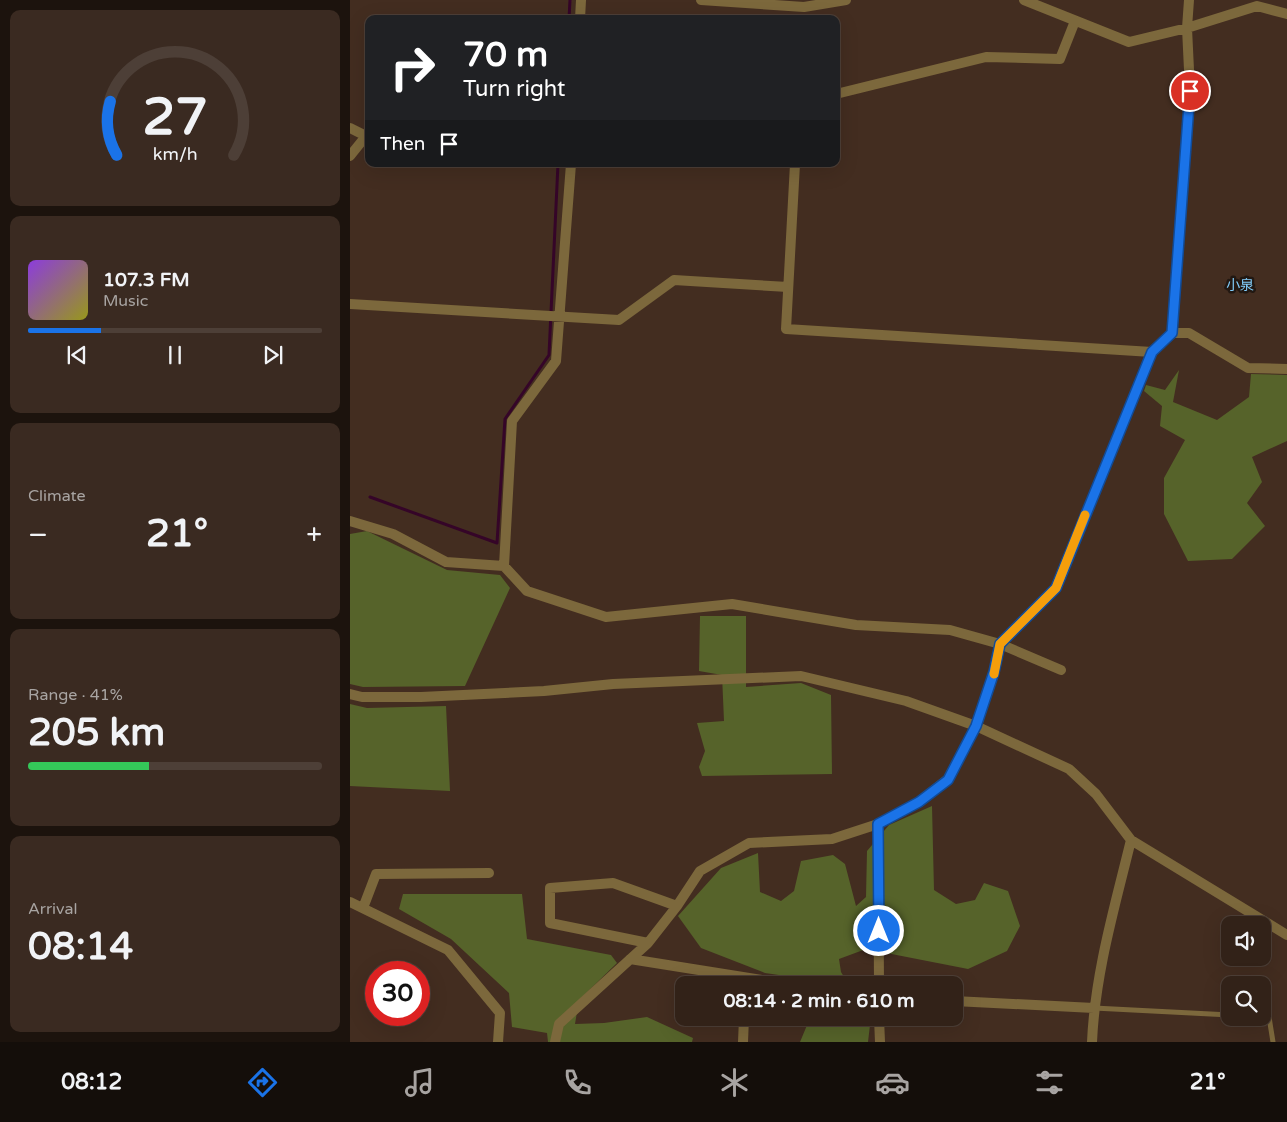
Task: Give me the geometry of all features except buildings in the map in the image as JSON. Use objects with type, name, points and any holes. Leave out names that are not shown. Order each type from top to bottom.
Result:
[{"type":"street","points":[[580,15],[581,0]]},
{"type":"street","points":[[701,0],[804,7],[846,0]]},
{"type":"street","points":[[1024,0],[1129,42],[1187,28],[1258,6],[1287,14]]},
{"type":"street","points":[[555,1042],[559,1024],[648,943],[677,906],[700,871],[749,842],[832,839],[878,824],[919,802],[948,780],[976,726],[994,672],[1000,644],[1056,588],[1152,352],[1172,333],[1190,91],[1187,28],[1189,0]]},
{"type":"street","points":[[803,15],[804,7]]},
{"type":"street","points":[[840,93],[986,56],[1060,59],[1075,20]]},
{"type":"street","points":[[350,128],[365,136]]},
{"type":"street","points":[[350,156],[365,137]]},
{"type":"street","points":[[504,566],[512,421],[556,361],[571,167]]},
{"type":"street","points":[[795,167],[786,329],[1152,352]]},
{"type":"street","points":[[350,304],[561,314],[619,320],[674,280],[788,287]]},
{"type":"street","points":[[1172,333],[1189,333],[1248,368],[1287,368]]},
{"type":"street","points":[[350,521],[393,534],[446,562],[504,566],[527,591],[606,617],[732,604],[856,624],[950,630],[1000,644],[1061,670]]},
{"type":"street","points":[[350,694],[362,697],[421,697],[544,691],[614,684],[801,676],[906,701],[976,726],[1069,769],[1096,794],[1132,840],[1287,935]]},
{"type":"street","points":[[878,824],[879,976]]},
{"type":"street","points":[[1092,1042],[1094,1008],[1111,922],[1132,840]]},
{"type":"street","points":[[363,908],[376,874],[489,873]]},
{"type":"street","points":[[648,943],[550,923],[550,888],[613,883],[677,906]]},
{"type":"street","points":[[350,902],[448,950],[500,1013],[498,1042]]},
{"type":"street","points":[[630,958],[718,976]]},
{"type":"street","points":[[963,1001],[1094,1008]]},
{"type":"street","points":[[743,1042],[744,1026]]},
{"type":"street","points":[[880,1026],[880,1042]]},
{"type":"lane","points":[[1094,1008],[1221,1015]]},
{"type":"lane","points":[[1270,1026],[1273,1042]]},
{"type":"green space","points":[[1179,370],[1173,402],[1217,420],[1249,397],[1251,374],[1287,375],[1287,441],[1252,457],[1262,482],[1247,503],[1265,526],[1232,559],[1188,561],[1164,514],[1164,478],[1185,440],[1160,426],[1162,406],[1144,391],[1146,385],[1165,390]]},
{"type":"green space","points":[[367,531],[447,570],[500,575],[510,588],[465,686],[363,687],[350,684],[350,534]]},
{"type":"green space","points":[[700,616],[746,616],[746,687],[801,683],[831,695],[832,774],[702,776],[699,767],[705,751],[697,723],[724,721],[722,675],[699,671]]},
{"type":"green space","points":[[350,704],[367,708],[446,706],[450,791],[350,786]]},
{"type":"green space","points":[[932,806],[934,890],[956,904],[975,900],[984,883],[1008,891],[1020,926],[1007,951],[968,969],[866,949],[839,959],[843,976],[786,976],[765,973],[701,948],[678,916],[721,868],[758,853],[760,892],[781,901],[794,891],[801,861],[833,855],[845,864],[856,906],[866,897],[867,851],[889,825]]},
{"type":"green space","points":[[403,894],[522,894],[527,939],[611,955],[617,963],[579,1000],[575,1024],[604,1023],[647,1017],[693,1038],[692,1042],[548,1042],[547,1033],[512,1027],[509,993],[451,939],[399,909]]},
{"type":"green space","points":[[807,1026],[870,1026],[868,1042],[800,1042]]},
{"type":"waterway","points":[[569,15],[570,0]]},
{"type":"waterway","points":[[370,497],[497,543],[505,419],[549,355],[558,167]]},
{"type":"slow traffic","points":[[994,674],[1000,644],[1056,588],[1085,515]]},
{"type":"district","name":"小泉","points":[[1240,285]]},
{"type":"route","points":[[879,931],[878,824],[919,802],[948,780],[976,726],[994,672],[1000,644],[1056,588],[1152,352],[1172,333],[1190,91]]}]
